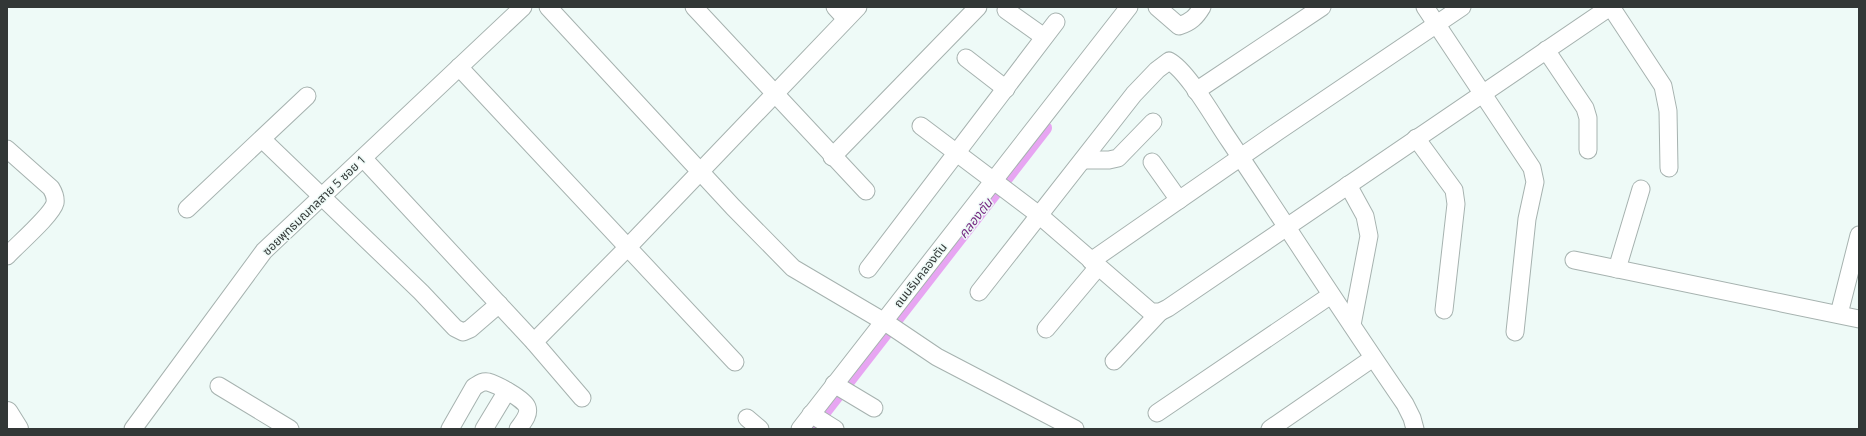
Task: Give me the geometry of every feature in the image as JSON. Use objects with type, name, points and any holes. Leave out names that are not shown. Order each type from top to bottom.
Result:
[{"type":"main road","points":[[7,413],[17,429]]},
{"type":"street","name":"ซอยพุทธมณฑลสาย 5 ซอย 1","points":[[133,429],[264,251],[523,7]]},
{"type":"street","points":[[548,7],[700,172],[793,268],[891,326],[937,357],[1075,429]]},
{"type":"street","points":[[694,7],[832,157],[866,191]]},
{"type":"street","points":[[832,157],[978,7]]},
{"type":"street","name":"ถนนริมคลองตัน","points":[[800,429],[822,421],[841,388],[891,326],[1129,7]]},
{"type":"street","points":[[1159,8],[1179,26],[1192,20],[1202,7]]},
{"type":"street","points":[[1196,91],[1322,7]]},
{"type":"street","points":[[1425,7],[1481,94],[1532,168],[1534,182],[1527,219],[1515,332]]},
{"type":"street","points":[[1046,329],[1095,264],[1179,200],[1462,7]]},
{"type":"street","points":[[1114,361],[1160,312],[1610,7],[1663,86],[1668,111],[1669,168]]},
{"type":"street","points":[[1006,10],[1044,38]]},
{"type":"street","points":[[534,342],[628,247],[774,94],[847,11]]},
{"type":"street","points":[[868,269],[1056,22]]},
{"type":"street","points":[[1546,50],[1585,108],[1588,118],[1588,150]]},
{"type":"street","points":[[966,58],[1006,89]]},
{"type":"street","points":[[979,292],[1134,94],[1157,70],[1169,61],[1176,65],[1196,91],[1404,404],[1412,418],[1415,429]]},
{"type":"street","points":[[458,67],[734,362]]},
{"type":"street","points":[[187,209],[307,96]]},
{"type":"street","points":[[1083,160],[1109,160],[1118,158],[1153,122]]},
{"type":"street","points":[[921,126],[1039,215],[1151,312],[1160,312]]},
{"type":"street","points":[[1416,138],[1454,190],[1456,204],[1444,310]]},
{"type":"street","points":[[262,139],[421,292],[455,328],[463,332],[470,329],[499,304]]},
{"type":"street","points":[[7,150],[41,179],[56,195],[55,204],[45,217],[7,256]]},
{"type":"street","points":[[364,158],[534,342],[582,398]]},
{"type":"street","points":[[1152,162],[1179,200]]},
{"type":"street","points":[[1348,185],[1365,216],[1370,236],[1352,325]]},
{"type":"street","points":[[1617,269],[1641,189]]},
{"type":"street","points":[[1839,314],[1859,235]]},
{"type":"street","points":[[1574,260],[1859,319]]},
{"type":"street","points":[[1157,413],[1331,295]]},
{"type":"street","points":[[1270,429],[1373,358]]},
{"type":"street","points":[[450,429],[474,387],[481,382],[488,382],[507,391],[527,406],[528,414],[518,429]]},
{"type":"street","points":[[219,386],[290,429]]},
{"type":"street","points":[[841,388],[874,408]]},
{"type":"street","points":[[484,429],[507,391]]},
{"type":"street","points":[[747,418],[760,429]]},
{"type":"waterway","name":"คลองตัน","points":[[811,429],[1045,128]]}]
